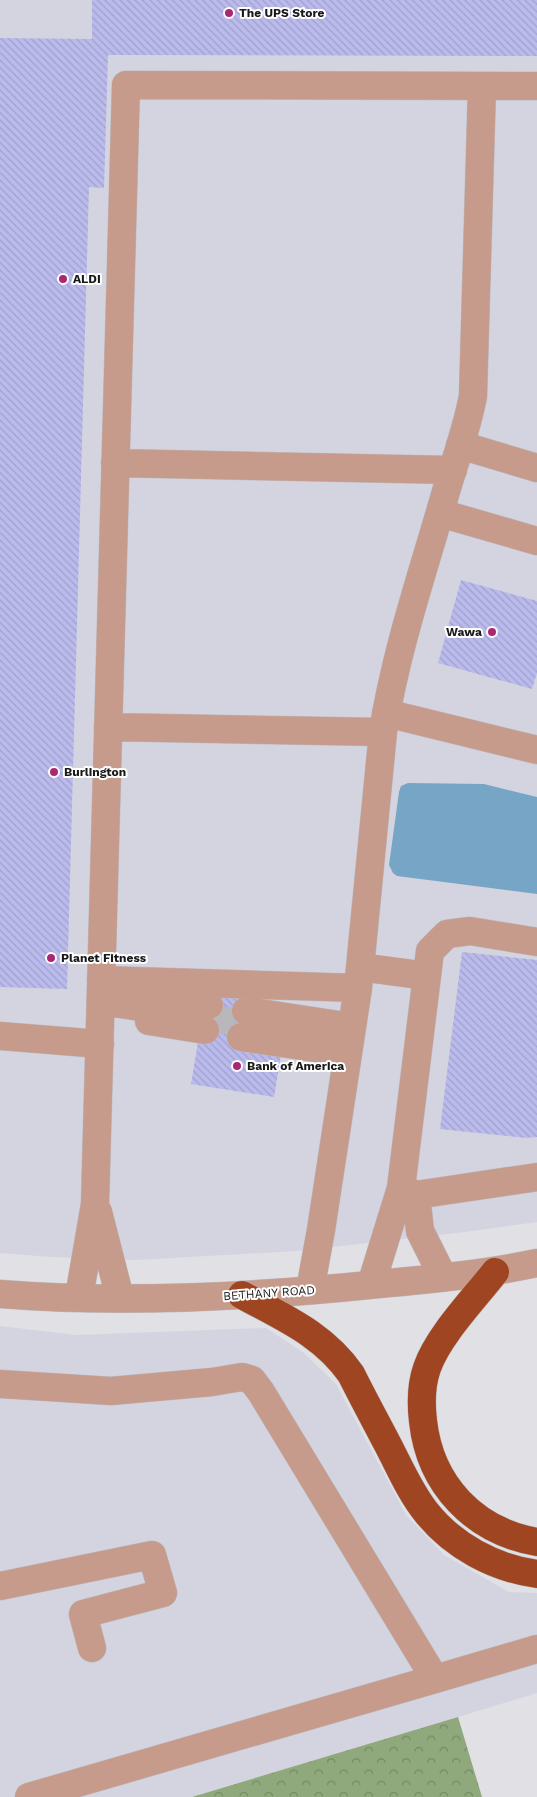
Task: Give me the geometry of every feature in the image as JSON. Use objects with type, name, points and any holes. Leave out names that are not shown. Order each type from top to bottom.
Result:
[{"type":"highway","points":[[495,1272],[438,1345],[427,1369],[421,1406],[425,1440],[431,1458],[444,1484],[464,1507],[492,1527],[518,1538],[537,1542]]},
{"type":"highway","points":[[242,1295],[306,1330],[330,1348],[340,1359],[351,1374],[409,1486],[435,1521],[464,1546],[493,1563],[519,1572],[537,1574]]},
{"type":"street","points":[[79,1297],[95,1204],[126,85],[537,86]]},
{"type":"street","points":[[310,1290],[321,1230],[359,977],[385,723],[391,688],[410,614],[471,407],[482,86]]},
{"type":"street","points":[[115,463],[456,458],[537,468]]},
{"type":"street","points":[[440,514],[537,541]]},
{"type":"street","points":[[108,727],[385,723],[537,750]]},
{"type":"street","points":[[371,1285],[408,1192],[430,951],[447,934],[470,931],[537,942]]},
{"type":"street","points":[[101,995],[359,977],[427,976]]},
{"type":"street","points":[[101,995],[207,1018]]},
{"type":"street","points":[[244,1024],[350,1040]]},
{"type":"street","points":[[0,1036],[100,1044]]},
{"type":"street","points":[[408,1192],[537,1177]]},
{"type":"street","points":[[408,1192],[420,1231],[443,1278]]},
{"type":"street","points":[[95,1204],[120,1298]]},
{"type":"street","name":"BETHANY ROAD","points":[[0,1294],[120,1298],[242,1295],[443,1278],[495,1272],[537,1264]]},
{"type":"street","points":[[0,1384],[111,1391],[212,1382],[242,1377],[252,1380],[435,1679]]},
{"type":"street","points":[[0,1586],[152,1555],[163,1592],[83,1614],[92,1648]]},
{"type":"street","points":[[29,1797],[537,1649]]},
{"type":"shaded area","points":[[0,0],[537,0],[537,1222],[297,1251],[136,1260],[0,1253]]},
{"type":"shaded area","points":[[0,1326],[76,1335],[266,1328],[304,1353],[336,1384],[406,1515],[444,1555],[509,1592],[537,1593],[537,1693],[192,1797],[0,1797]]},
{"type":"green space","points":[[458,1717],[482,1797],[192,1797]]},
{"type":"water","points":[[408,783],[484,784],[537,797],[537,894],[397,876],[393,873],[389,865],[399,792],[401,786]]},
{"type":"building","points":[[92,0],[537,0],[537,56],[108,55],[104,188],[89,187],[67,989],[0,987],[0,38],[92,39]]},
{"type":"building","name":"Wawa","points":[[461,580],[537,601],[537,673],[532,689],[438,663]]},
{"type":"building","points":[[462,952],[537,960],[537,1137],[526,1138],[440,1129]]},
{"type":"building","name":"Bank of America","points":[[212,992],[248,999],[282,1049],[274,1097],[191,1084],[199,1036]]},
{"type":"tunnel","points":[[207,1018],[244,1023]]},
{"type":"place","name":"The UPS Store","points":[[229,13]]},
{"type":"place","name":"ALDI","points":[[63,279]]},
{"type":"place","name":"Wawa","points":[[492,632]]},
{"type":"place","name":"Burlington","points":[[54,772]]},
{"type":"place","name":"Planet Fitness","points":[[51,958]]},
{"type":"place","name":"Bank of America","points":[[237,1066]]}]
